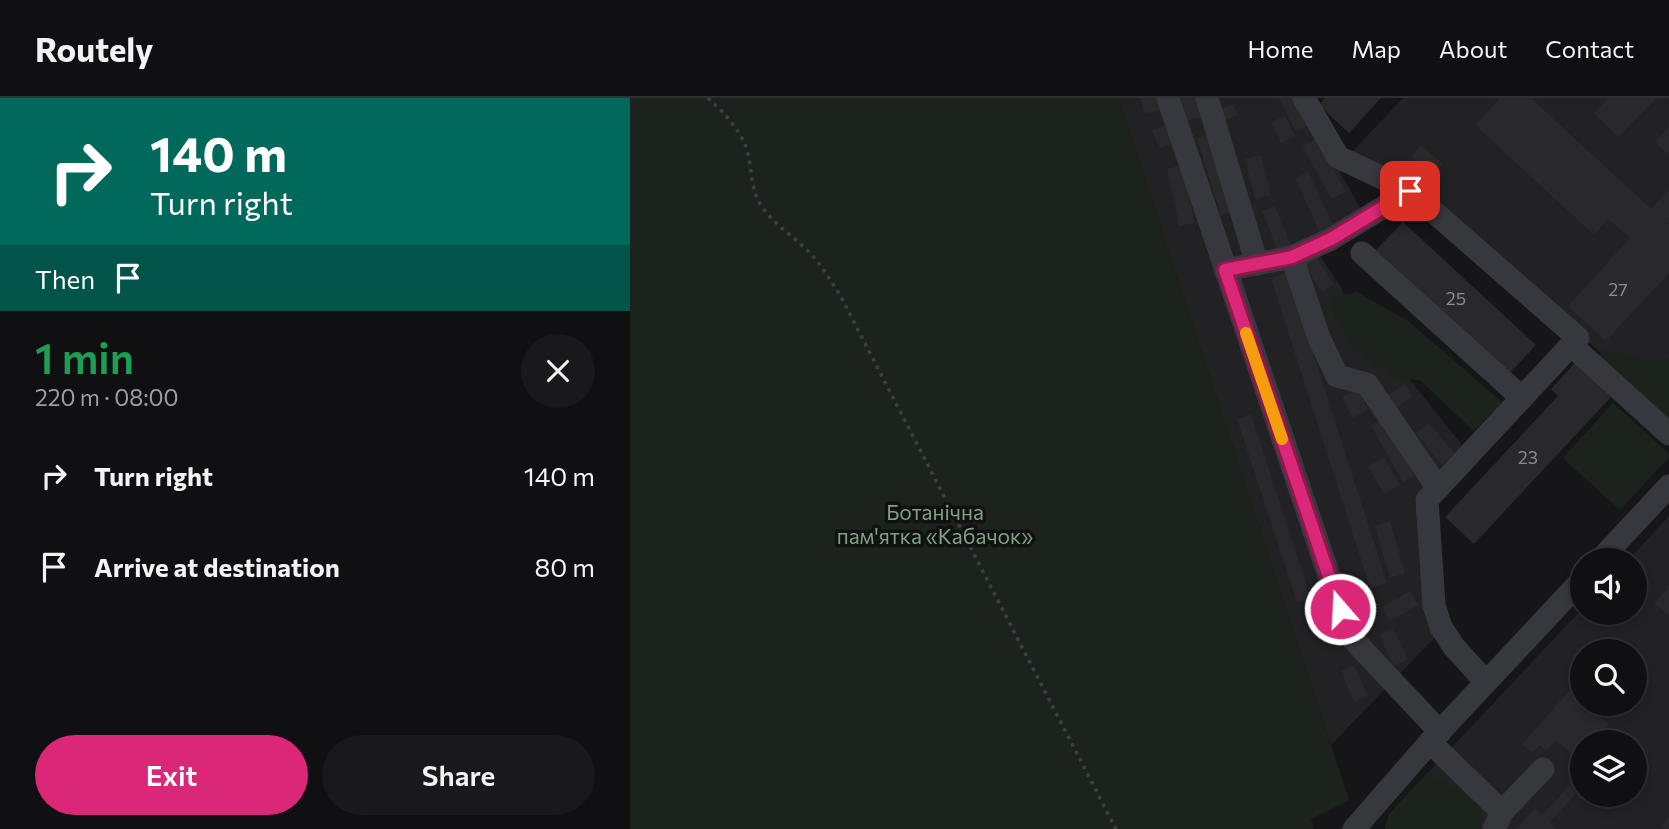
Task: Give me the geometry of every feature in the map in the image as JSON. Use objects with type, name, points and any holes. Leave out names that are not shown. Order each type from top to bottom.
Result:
[{"type":"street","points":[[1168,98],[1349,635],[1435,737],[1498,820],[1543,769]]},
{"type":"street","points":[[1207,98],[1257,264]]},
{"type":"street","points":[[1304,98],[1338,157],[1410,191],[1578,338],[1427,500],[1434,605],[1441,627],[1454,647],[1486,682]]},
{"type":"street","points":[[1225,270],[1292,257],[1331,239],[1410,191]]},
{"type":"street","points":[[1362,253],[1522,398]]},
{"type":"street","points":[[1292,257],[1319,338],[1337,376],[1367,384],[1438,488]]},
{"type":"street","points":[[1571,345],[1669,434]]},
{"type":"street","points":[[1611,548],[1669,486]]},
{"type":"street","points":[[1357,827],[1435,737],[1570,593]]},
{"type":"path","points":[[708,98],[733,125],[746,148],[759,202],[770,217],[812,256],[840,295],[1116,829]]},
{"type":"shaded area","points":[[1118,98],[1299,98],[1364,215],[1312,244],[1340,285],[1361,342],[1407,376],[1466,450],[1419,497],[1439,633],[1331,745]]},
{"type":"shaded area","points":[[1403,98],[1669,98],[1669,379],[1651,399],[1528,286],[1349,155]]},
{"type":"shaded area","points":[[1669,516],[1669,829],[1385,829],[1389,814],[1570,622],[1570,625],[1647,625],[1647,548],[1639,548]]},
{"type":"green space","name":"Ботанічна пам'ятка «Кабачок»","points":[[630,98],[1118,98],[1349,800],[1311,819],[1314,829],[630,829]]},
{"type":"green space","points":[[1357,292],[1408,321],[1502,402],[1474,431],[1420,380],[1393,377],[1355,351],[1336,320],[1330,298]]},
{"type":"green space","points":[[1604,349],[1648,361],[1669,358],[1669,425],[1596,359]]},
{"type":"green space","points":[[1613,403],[1669,454],[1620,510],[1563,458]]},
{"type":"green space","points":[[1427,773],[1475,801],[1483,818],[1481,829],[1385,829],[1389,814]]},
{"type":"building","points":[[1140,98],[1158,98],[1161,110],[1145,114]]},
{"type":"building","points":[[1181,98],[1196,98],[1202,117],[1188,121]]},
{"type":"building","points":[[1279,98],[1296,98],[1309,125],[1296,132]]},
{"type":"building","points":[[1325,98],[1381,98],[1349,133],[1319,105]]},
{"type":"building","points":[[1500,98],[1531,98],[1651,209],[1669,189],[1669,273],[1606,341],[1568,306],[1630,238],[1608,219],[1594,235],[1475,125]]},
{"type":"building","points":[[1609,98],[1657,98],[1618,137],[1594,113]]},
{"type":"building","points":[[1232,104],[1238,115],[1223,122],[1218,111]]},
{"type":"building","points":[[1285,116],[1295,136],[1281,143],[1271,122]]},
{"type":"building","points":[[1167,125],[1173,143],[1159,148],[1152,130]]},
{"type":"building","points":[[1669,126],[1669,155],[1655,142]]},
{"type":"building","points":[[1210,134],[1234,211],[1221,215],[1197,138]]},
{"type":"building","points":[[1316,138],[1346,191],[1332,199],[1302,146]]},
{"type":"building","points":[[1421,145],[1443,164],[1433,176],[1411,157]]},
{"type":"building","points":[[1261,155],[1271,195],[1255,199],[1245,159]]},
{"type":"building","points":[[1182,165],[1195,223],[1179,226],[1167,169]]},
{"type":"building","points":[[1308,171],[1335,229],[1321,235],[1295,178]]},
{"type":"building","points":[[1275,206],[1291,245],[1278,251],[1262,211]]},
{"type":"building","points":[[1403,222],[1536,345],[1510,373],[1376,250]]},
{"type":"building","points":[[1313,252],[1334,284],[1322,292],[1301,260]]},
{"type":"building","points":[[1287,272],[1387,583],[1370,588],[1271,278]]},
{"type":"building","points":[[1575,363],[1611,397],[1474,544],[1445,517],[1558,396],[1551,389]]},
{"type":"building","points":[[1405,384],[1413,396],[1394,409],[1386,397]]},
{"type":"building","points":[[1358,389],[1368,410],[1353,418],[1342,397]]},
{"type":"building","points":[[1251,414],[1311,598],[1297,602],[1237,419]]},
{"type":"building","points":[[1383,419],[1415,476],[1403,482],[1371,426]]},
{"type":"building","points":[[1429,423],[1455,454],[1442,465],[1416,433]]},
{"type":"building","points":[[1384,457],[1400,485],[1384,494],[1368,466]]},
{"type":"building","points":[[1390,521],[1405,573],[1390,578],[1375,526]]},
{"type":"building","points":[[1669,587],[1669,616],[1654,603]]},
{"type":"building","points":[[1410,591],[1418,605],[1390,621],[1382,607]]},
{"type":"building","points":[[1393,628],[1408,659],[1394,666],[1379,635]]},
{"type":"building","points":[[1354,665],[1368,696],[1354,702],[1341,671]]},
{"type":"building","points":[[1570,690],[1570,716],[1600,716],[1609,724],[1605,730],[1570,730],[1570,752],[1556,740],[1546,751],[1540,745],[1532,753],[1522,744]]},
{"type":"building","points":[[1570,785],[1570,800],[1550,822],[1557,829],[1516,829],[1535,808],[1542,815]]},
{"type":"building","points":[[1669,816],[1669,829],[1666,829],[1661,825]]},
{"type":"slow traffic","points":[[1246,333],[1282,439]]},
{"type":"route","points":[[1340,609],[1225,270],[1292,257],[1331,239],[1410,191]]}]
